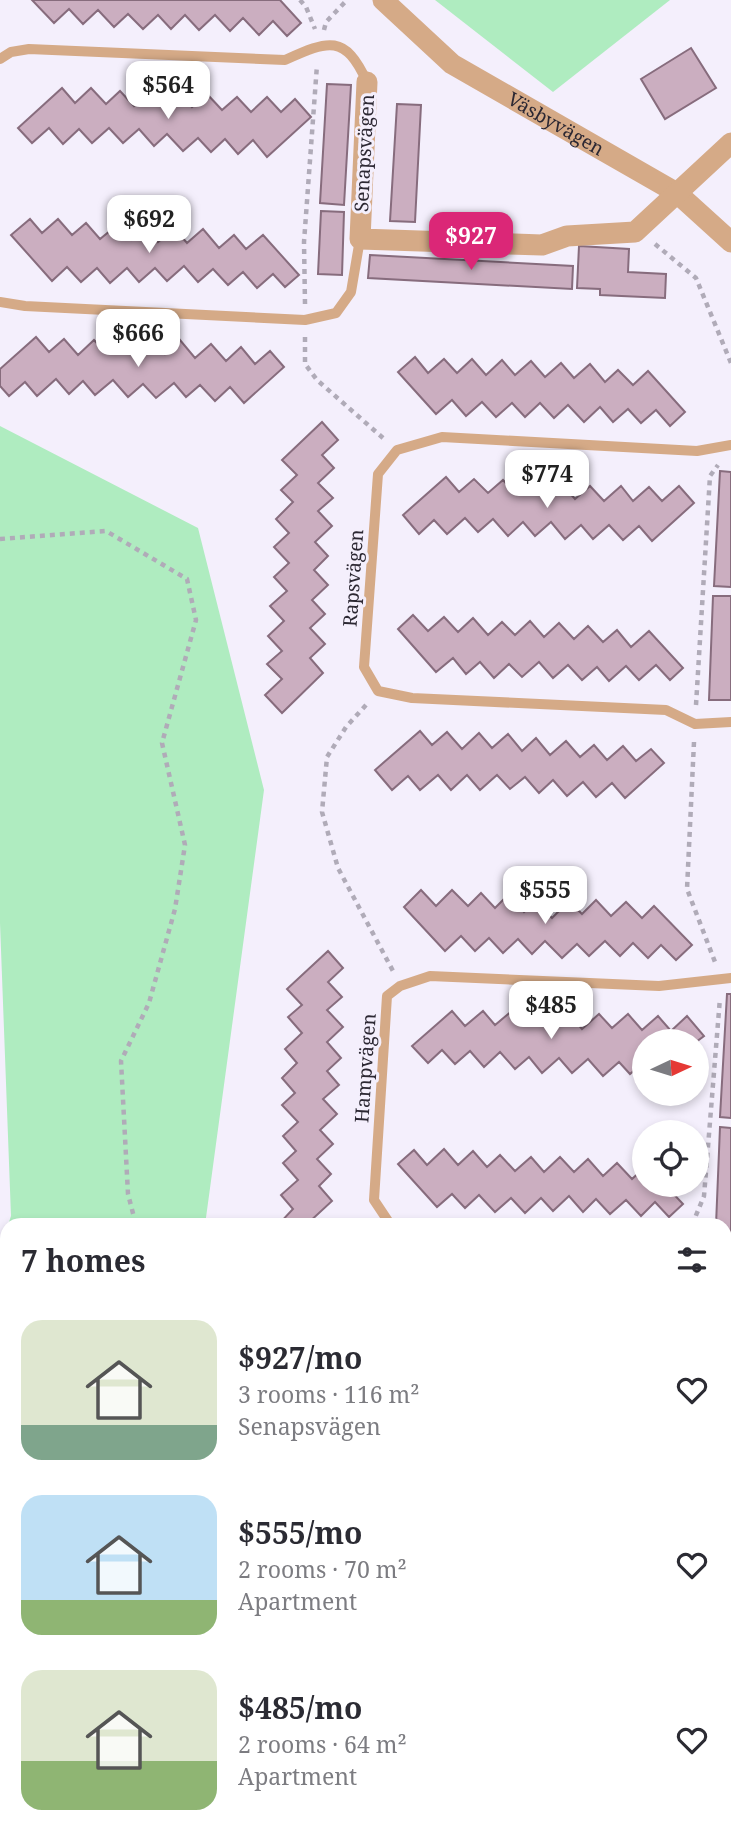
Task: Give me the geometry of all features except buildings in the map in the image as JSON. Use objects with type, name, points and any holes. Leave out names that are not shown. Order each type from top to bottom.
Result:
[{"type":"street","name":"Väsbyvägen","points":[[383,0],[452,64],[677,193],[731,242]]},
{"type":"street","name":"Senapsvägen","points":[[367,82],[359,239],[542,245],[567,236],[635,232]]},
{"type":"street","points":[[635,232],[731,143]]},
{"type":"lane","points":[[0,59],[11,52],[29,49],[285,60],[320,44]]},
{"type":"lane","name":"Senapsvägen","points":[[320,44],[339,44],[356,59],[367,82]]},
{"type":"lane","name":"Senapsvägen","points":[[0,302],[25,306],[305,320],[336,313],[351,292],[359,239]]},
{"type":"lane","points":[[397,450],[442,437],[697,452],[731,446]]},
{"type":"lane","name":"Rapsvägen","points":[[378,691],[364,667],[378,474],[397,450]]},
{"type":"lane","points":[[378,691],[412,698],[666,710],[695,724],[731,722]]},
{"type":"lane","points":[[400,986],[430,976],[659,986],[726,978]]},
{"type":"lane","name":"Hampvägen","points":[[386,1218],[374,1200],[387,996],[400,986]]},
{"type":"path","points":[[300,0],[306,6],[320,44]]},
{"type":"path","points":[[347,0],[326,23],[320,44],[304,242],[305,364],[317,380],[397,450]]},
{"type":"path","points":[[635,232],[668,252],[696,278],[731,363]]},
{"type":"path","points":[[695,1218],[704,1196],[726,978],[687,888],[710,476],[724,457]]},
{"type":"path","points":[[0,539],[106,531],[187,579],[197,620],[162,743],[185,845],[175,909],[149,1003],[121,1060],[128,1194],[133,1218]]},
{"type":"path","points":[[378,691],[346,727],[327,757],[322,812],[338,868],[400,986]]},
{"type":"green space","points":[[435,0],[670,0],[553,92]]},
{"type":"green space","points":[[0,426],[198,528],[264,790],[206,1218],[10,1218],[0,923]]}]
